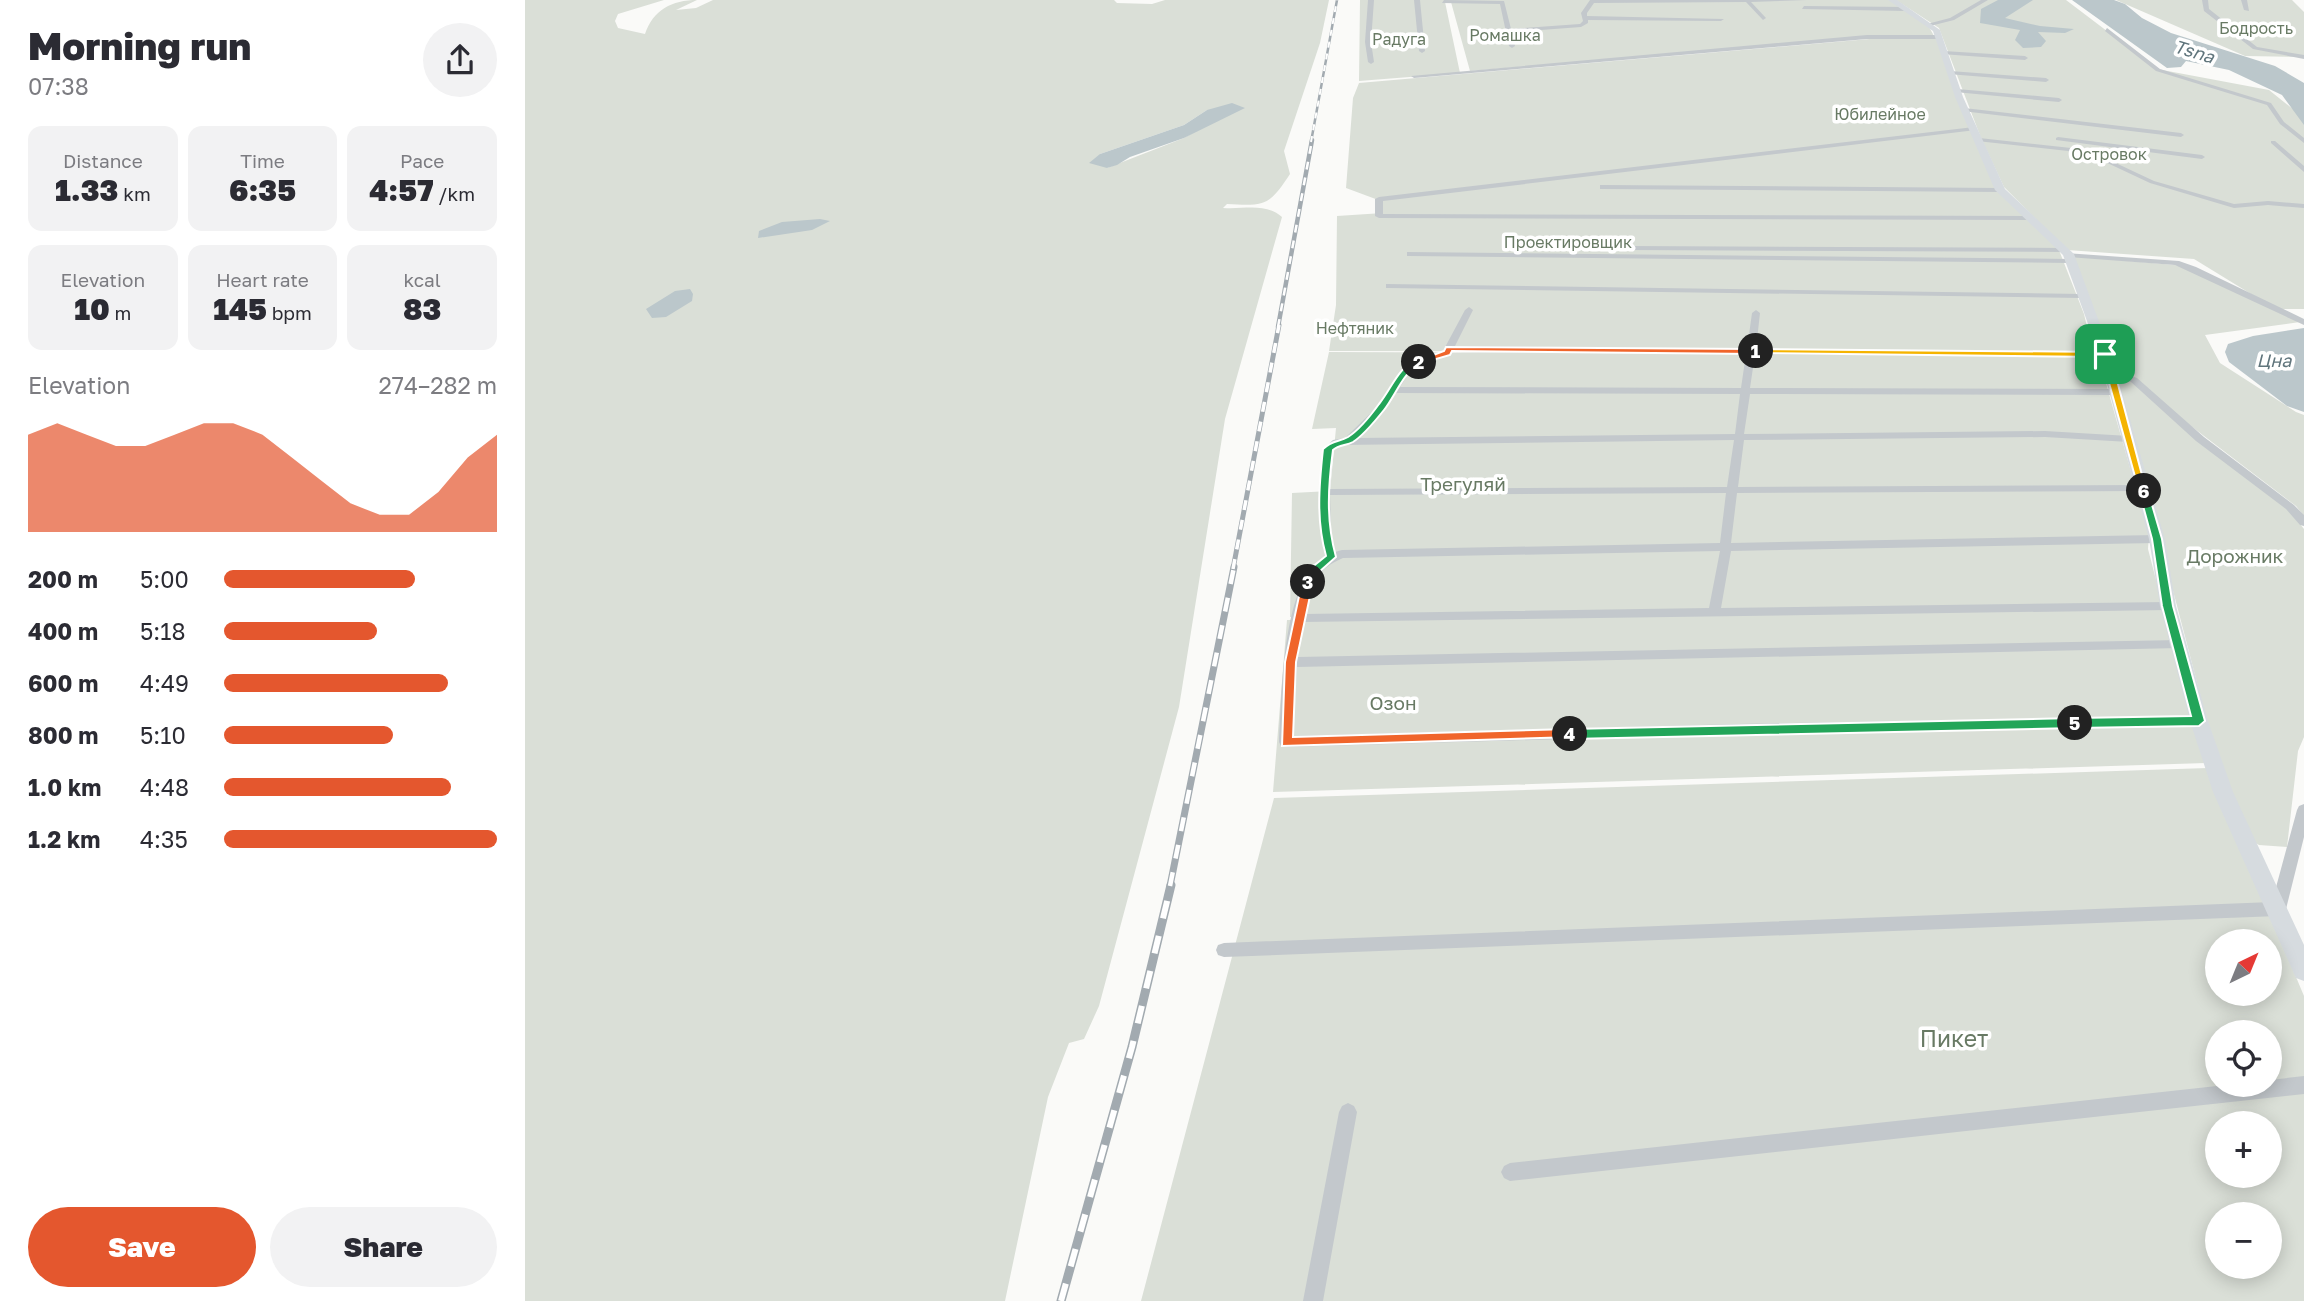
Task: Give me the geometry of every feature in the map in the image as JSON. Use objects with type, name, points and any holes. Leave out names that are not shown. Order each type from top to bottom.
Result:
[{"type":"street","points":[[1371,0],[1368,42],[1371,62]]},
{"type":"street","points":[[1417,0],[1423,51]]},
{"type":"street","points":[[1444,2],[1515,0]]},
{"type":"street","points":[[1509,31],[1586,22],[1584,13],[1593,1],[1803,0]]},
{"type":"street","points":[[1892,0],[1930,24],[1940,37],[1943,53],[1964,110],[1977,132],[2000,190],[2067,255],[2105,354],[2116,392],[2157,539],[2168,606],[2199,721],[2223,792],[2304,970]]},
{"type":"street","points":[[1930,24],[1952,19],[1985,0]]},
{"type":"street","points":[[2205,0],[2206,10],[2255,48],[2304,57]]},
{"type":"street","points":[[2244,0],[2247,10]]},
{"type":"street","points":[[1501,2],[1512,46]]},
{"type":"street","points":[[1748,2],[1763,19]]},
{"type":"street","points":[[1804,8],[1906,9]]},
{"type":"street","points":[[1585,18],[1721,19]]},
{"type":"street","points":[[2108,30],[2158,70],[2269,104],[2282,123],[2304,141]]},
{"type":"street","points":[[1414,76],[1867,37],[1940,37]]},
{"type":"street","points":[[1943,53],[2025,58]]},
{"type":"street","points":[[1950,73],[2046,80]]},
{"type":"street","points":[[1957,91],[2059,100]]},
{"type":"street","points":[[1964,110],[2181,135]]},
{"type":"street","points":[[2029,218],[1379,216],[1379,199],[1977,132],[2069,149],[2103,159],[2152,183],[2234,206],[2268,203],[2304,206]]},
{"type":"street","points":[[2003,133],[2202,158]]},
{"type":"street","points":[[2273,142],[2304,170]]},
{"type":"street","points":[[1604,187],[2000,190]]},
{"type":"street","points":[[1410,254],[2067,255],[2176,263],[2304,322]]},
{"type":"street","points":[[1389,286],[2082,296]]},
{"type":"street","points":[[1348,441],[1382,407],[1410,365],[1447,353],[1469,310]]},
{"type":"street","points":[[1714,612],[1726,548],[1756,313]]},
{"type":"street","points":[[1449,349],[2105,354]]},
{"type":"street","points":[[2110,371],[2134,380],[2200,439],[2290,507],[2304,522]]},
{"type":"street","points":[[1392,390],[2116,392]]},
{"type":"street","points":[[1331,557],[1325,534],[1323,492],[1328,449],[1337,442],[2045,434],[2129,439]]},
{"type":"street","points":[[1323,492],[2143,488]]},
{"type":"street","points":[[2157,539],[1359,552],[1331,557],[1315,570],[1307,584],[1298,618],[1290,662],[1286,742],[1752,729],[2199,721]]},
{"type":"street","points":[[1298,618],[2168,606]]},
{"type":"street","points":[[1290,662],[2180,644]]},
{"type":"street","points":[[2278,909],[2304,810]]},
{"type":"street","points":[[1224,950],[2278,909]]},
{"type":"street","points":[[1510,1172],[2304,1085]]},
{"type":"street","points":[[1313,1301],[1348,1112]]},
{"type":"green space","points":[[525,0],[664,0],[618,14],[615,21],[618,28],[645,34],[653,19],[665,8],[679,2],[697,0],[676,10],[696,8],[713,0],[1114,0],[1117,3],[1152,4],[1165,0],[1329,0],[1320,43],[1284,151],[1290,174],[1277,192],[1265,202],[1250,205],[1227,204],[1223,208],[1261,208],[1282,217],[1225,419],[1179,707],[1099,1006],[1084,1039],[1069,1043],[1048,1097],[1005,1301],[525,1301]],"holes":[[[1207,110],[1203,127],[1184,138],[1107,168],[1100,154],[1184,125]]]},
{"type":"green space","name":"Ромашка","points":[[1360,0],[1890,0],[1928,25],[1934,36],[1879,37],[1470,71],[1451,2],[1445,2],[1460,73],[1359,81]]},
{"type":"green space","name":"Островок","points":[[1896,0],[2066,0],[2157,69],[2269,90],[2304,118],[2304,309],[2277,309],[2300,322],[2205,335],[2220,363],[2304,415],[2304,516],[2296,506],[2166,407],[2135,379],[2114,368],[2072,256],[2186,266],[2269,305],[2194,259],[2067,250],[2004,187],[1981,138],[1939,28]]},
{"type":"green space","name":"Бодрость","points":[[2116,0],[2292,0],[2304,12],[2304,57],[2245,56]]},
{"type":"green space","points":[[1881,38],[1936,38],[1997,191],[2057,245],[2084,314],[2093,352],[1329,351],[1336,305],[1337,216],[1383,213],[1381,201],[1346,188],[1353,98],[1359,83]]},
{"type":"green space","name":"Трегуляй","points":[[1329,352],[2098,355],[2149,535],[2148,549],[2162,603],[1290,617],[1292,493],[1330,491],[1336,428],[1312,429]]},
{"type":"green space","name":"Дорожник","points":[[2118,380],[2132,381],[2288,509],[2304,529],[2304,737],[2298,751],[2287,847],[2259,845],[2248,838],[2206,717]]},
{"type":"green space","name":"Озон","points":[[2148,607],[2165,609],[2206,763],[1273,792],[1287,620]]},
{"type":"green space","name":"Пикет","points":[[2208,768],[2276,929],[2205,929],[2205,1006],[2282,1006],[2282,944],[2304,996],[2304,1301],[1141,1301],[1274,798]]},
{"type":"water","points":[[1998,0],[2033,0],[2005,18],[2040,26],[2074,29],[2065,33],[2038,32],[2046,41],[2041,47],[2023,48],[2015,40],[2020,30],[1980,23],[1981,9]]},
{"type":"water","name":"Tsna","points":[[2072,0],[2114,0],[2171,33],[2275,66],[2304,83],[2304,125],[2282,95],[2229,70],[2186,61],[2181,67],[2167,68]]},
{"type":"water","points":[[1232,103],[1245,108],[1184,138],[1130,157],[1117,165],[1107,168],[1089,163],[1100,154],[1184,125],[1207,110]]},
{"type":"water","points":[[820,219],[830,221],[812,230],[758,238],[759,231],[782,222]]},
{"type":"water","points":[[690,289],[693,294],[692,301],[666,317],[652,318],[646,309],[675,291]]},
{"type":"water","name":"Цна","points":[[2304,328],[2304,412],[2287,406],[2229,362],[2225,352],[2228,344],[2253,336]]},
{"type":"railway","points":[[1311,142],[1337,0]]},
{"type":"railway","points":[[1278,327],[1312,140]]},
{"type":"railway","points":[[1233,569],[1279,325]]},
{"type":"railway","points":[[1170,886],[1234,567]]},
{"type":"railway","points":[[1061,1301],[1132,1047],[1171,885]]},
{"type":"route","points":[[1449,349],[2105,354],[2157,539],[2168,606],[2199,721],[1738,729],[1286,742],[1290,662],[1298,618],[1307,584],[1315,570],[1331,557],[1325,534],[1323,492],[1328,449],[1337,442],[1348,441],[1361,429],[1382,407],[1410,365],[1447,353],[1449,349]]},
{"type":"park label","name":"Радуга","points":[[1399,39]]},
{"type":"park label","name":"Юбилейное","points":[[1880,114]]},
{"type":"park label","name":"Проектировщик","points":[[1568,242]]},
{"type":"park label","name":"Нефтяник","points":[[1355,328]]}]
